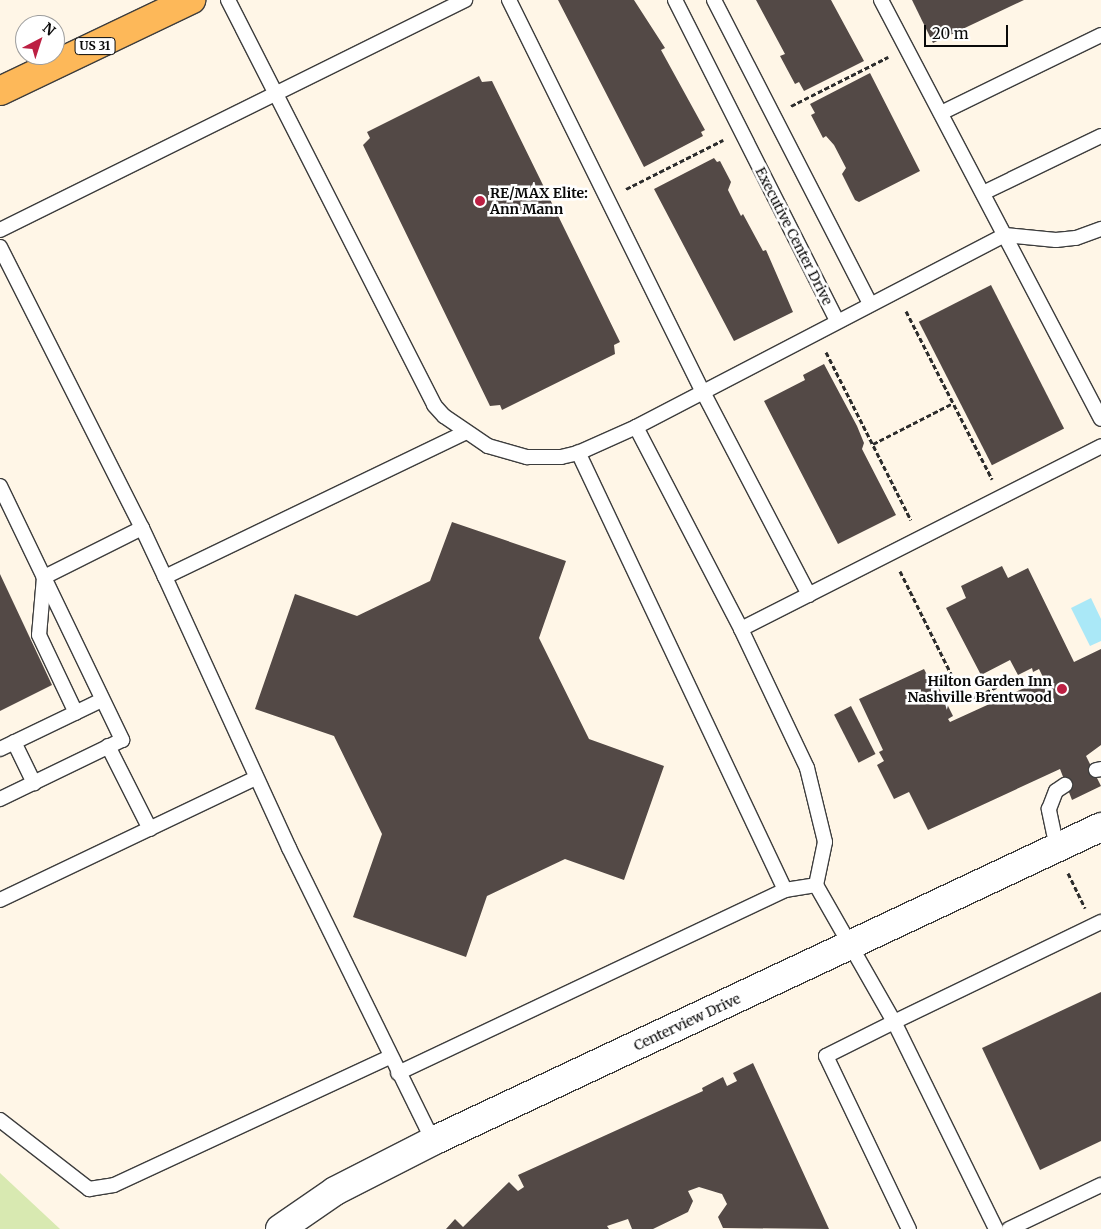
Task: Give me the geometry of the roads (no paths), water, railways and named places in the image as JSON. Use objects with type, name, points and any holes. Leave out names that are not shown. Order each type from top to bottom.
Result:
[{"type":"main road","name":"US 31","points":[[0,91],[191,0]]},
{"type":"street","name":"Centerview Drive","points":[[280,1229],[335,1191],[433,1141],[1101,827]]},
{"type":"lane","points":[[228,0],[278,94],[434,404],[466,432],[488,446],[527,457],[561,457],[578,452],[636,427],[837,321]]},
{"type":"lane","points":[[0,230],[465,0]]},
{"type":"lane","points":[[509,0],[703,392],[809,595]]},
{"type":"lane","name":"Executive Center Drive","points":[[675,0],[837,321],[1005,235]]},
{"type":"lane","points":[[714,0],[870,304]]},
{"type":"lane","points":[[881,0],[1101,418]]},
{"type":"lane","points":[[941,113],[1101,34]]},
{"type":"lane","points":[[983,193],[1101,136]]},
{"type":"lane","points":[[1005,235],[1056,240],[1076,238],[1101,230]]},
{"type":"lane","points":[[0,247],[142,528],[256,778],[390,1057],[433,1141]]},
{"type":"lane","points":[[636,427],[741,630],[807,768],[824,842],[816,885],[852,945],[894,1022],[996,1229]]},
{"type":"lane","points":[[165,577],[466,432]]},
{"type":"lane","points":[[741,630],[1101,446]]},
{"type":"lane","points":[[578,452],[785,890]]},
{"type":"lane","points":[[0,486],[122,740],[0,799]]},
{"type":"lane","points":[[44,577],[142,528]]},
{"type":"lane","points":[[44,577],[39,635],[76,713]]},
{"type":"lane","points":[[0,749],[102,700]]},
{"type":"lane","points":[[14,742],[34,783]]},
{"type":"lane","points":[[108,746],[150,829]]},
{"type":"lane","points":[[0,900],[256,778]]},
{"type":"lane","points":[[1056,848],[1049,809],[1056,791],[1065,785]]},
{"type":"lane","points":[[398,1073],[785,890],[816,885]]},
{"type":"lane","points":[[909,1229],[826,1056],[1097,924]]},
{"type":"lane","points":[[0,1120],[89,1189],[114,1185],[390,1057]]},
{"type":"lane","points":[[1009,1229],[1101,1186]]},
{"type":"water","points":[[1091,598],[1101,619],[1101,641],[1090,646],[1071,608]]},
{"type":"place","name":"RE/MAX Elite: Ann Mann","points":[[480,201]]},
{"type":"place","name":"Hilton Garden Inn Nashville Brentwood","points":[[1062,689]]}]
